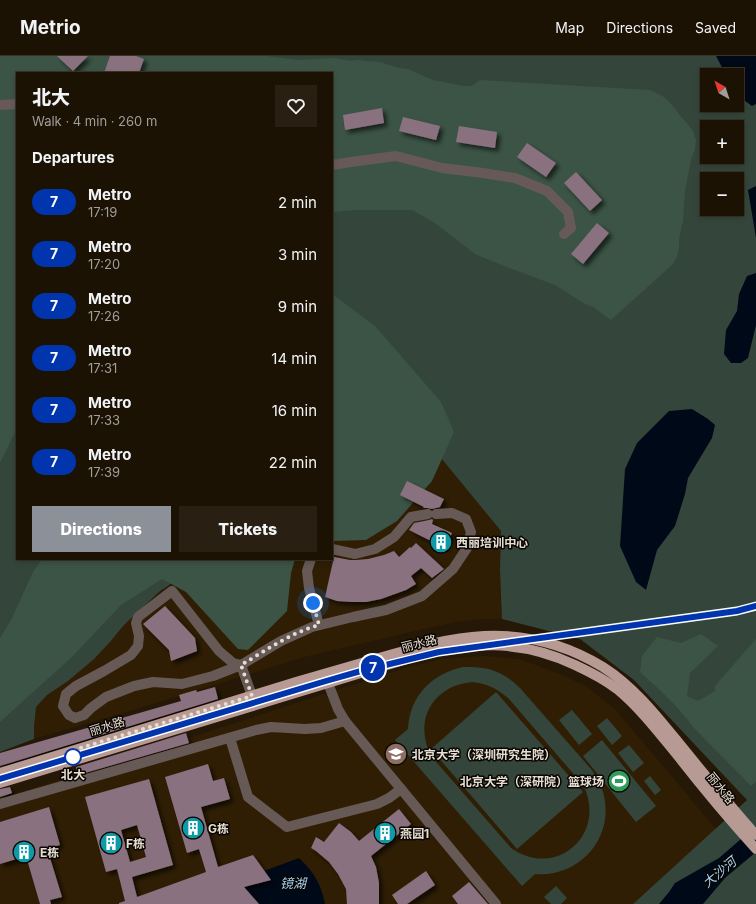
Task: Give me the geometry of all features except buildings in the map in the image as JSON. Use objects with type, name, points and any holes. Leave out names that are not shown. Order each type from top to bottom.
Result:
[{"type":"main road","name":"丽水路","points":[[0,773],[424,645],[444,640],[484,636],[523,638],[559,646],[590,660],[610,672],[628,686],[660,720],[756,849]]},
{"type":"main road","name":"丽水路","points":[[0,783],[410,658],[454,648],[499,645],[528,648],[543,652],[589,671],[607,682],[627,698],[731,814],[756,835]]},
{"type":"street","points":[[0,106],[16,104]]},
{"type":"street","points":[[333,165],[396,156],[442,168],[515,178],[547,191],[568,212],[571,228],[564,234]]},
{"type":"street","points":[[241,665],[232,663],[219,651],[172,591],[138,617],[136,623],[139,636],[138,646],[131,655],[76,686],[66,694],[63,706],[68,715],[75,718],[84,715],[106,697],[134,686],[153,682],[182,684],[214,676],[241,665],[281,641],[312,627],[353,616],[386,610],[422,596],[453,569],[467,548],[471,532],[466,520],[452,513],[432,514],[411,517],[394,537],[375,549],[355,554],[333,548]]},
{"type":"street","points":[[311,560],[308,571],[309,588],[319,625]]},
{"type":"street","points":[[241,665],[252,696]]},
{"type":"street","points":[[328,683],[338,709],[345,721],[496,904]]},
{"type":"street","points":[[0,804],[271,726],[305,729],[321,728],[345,721]]},
{"type":"street","points":[[230,738],[248,797],[287,827],[376,804],[389,798],[401,789]]},
{"type":"shaded area","points":[[333,452],[441,458],[501,531],[500,570],[502,619],[482,619],[457,622],[304,657],[160,702],[34,739],[36,707],[47,695],[68,681],[110,642],[123,626],[160,591],[169,586],[199,560],[333,560]]},
{"type":"shaded area","name":"北京大学（深圳研究生院）","points":[[483,656],[519,659],[555,672],[586,686],[615,709],[716,829],[633,904],[0,904],[0,799],[408,667],[442,659]]},
{"type":"green space","points":[[0,56],[756,56],[756,904],[633,904],[747,800],[634,680],[580,639],[502,619],[500,570],[501,531],[441,458],[333,452],[333,72],[16,72],[16,560],[199,560],[160,591],[123,626],[94,659],[68,681],[47,695],[36,707],[34,739],[0,752]]},
{"type":"green space","points":[[0,56],[267,56],[298,60],[335,58],[351,61],[357,60],[380,62],[399,68],[408,69],[433,80],[464,86],[472,86],[480,80],[650,90],[664,97],[693,131],[696,140],[695,150],[691,159],[685,191],[683,221],[677,257],[673,264],[611,320],[593,307],[585,304],[555,285],[475,254],[435,223],[412,210],[354,210],[333,212],[333,72],[16,72],[16,430],[0,463]]},
{"type":"green space","points":[[333,295],[375,326],[441,402],[454,432],[432,481],[397,521],[366,540],[333,541]]},
{"type":"green space","points":[[41,560],[295,560],[291,573],[287,611],[248,650],[238,649],[186,592],[162,579],[121,605],[73,656],[0,722],[0,638],[11,620],[33,572]]},
{"type":"green space","points":[[701,634],[718,646],[690,673],[687,696],[698,701],[715,691],[715,686],[756,639],[756,782],[751,786],[693,727],[668,698],[640,672],[642,656],[657,637],[681,643]]},
{"type":"green space","points":[[463,667],[480,667],[501,674],[514,682],[591,769],[601,785],[606,812],[598,841],[589,853],[565,870],[551,874],[535,874],[522,886],[395,740],[408,729],[413,706],[418,696],[433,681],[452,670]],"holes":[[[473,682],[501,692],[509,699],[583,785],[589,803],[589,820],[583,835],[573,847],[560,855],[545,859],[528,856],[511,848],[431,756],[426,743],[424,730],[430,707],[437,697],[447,690],[459,685]]]},
{"type":"green space","points":[[496,692],[583,792],[517,849],[431,749]]},
{"type":"green space","points":[[572,710],[592,734],[579,745],[559,720]]},
{"type":"green space","points":[[607,718],[622,736],[612,745],[597,726]]},
{"type":"green space","name":"北京大学（深研院）篮球场","points":[[602,740],[656,806],[636,822],[583,756]]},
{"type":"green space","points":[[629,745],[644,763],[633,772],[618,753]]},
{"type":"green space","points":[[650,776],[661,790],[655,795],[644,781]]},
{"type":"green space","points":[[556,886],[567,898],[561,904],[551,904],[544,897]]},
{"type":"water","points":[[716,56],[756,56],[756,104],[752,106],[744,100],[744,68],[722,68]]},
{"type":"water","points":[[756,186],[756,238],[748,190]]},
{"type":"water","points":[[756,273],[756,325],[748,358],[741,363],[731,363],[724,354],[726,330],[737,311],[739,294],[747,276]]},
{"type":"water","points":[[692,409],[715,425],[712,438],[688,478],[685,494],[675,526],[657,550],[646,590],[636,582],[620,546],[625,469],[637,443],[669,411]]},
{"type":"water","name":"大沙河","points":[[756,826],[756,852],[725,878],[703,904],[659,904],[675,883],[719,858]]},
{"type":"water","name":"镜湖","points":[[299,858],[309,868],[316,879],[325,904],[187,904],[270,880],[264,871]]},
{"type":"metro line","name":"7","points":[[0,779],[326,681],[399,661],[439,652],[737,611],[756,606]]},
{"type":"place","name":"西丽培训中心","points":[[441,542]]},
{"type":"place","name":"北京大学（深圳研究生院）","points":[[396,754]]},
{"type":"place","name":"北大","points":[[73,757]]},
{"type":"place","name":"北京大学（深研院）篮球场","points":[[619,781]]},
{"type":"place","name":"G栋","points":[[193,828]]},
{"type":"place","name":"燕园1","points":[[385,833]]},
{"type":"place","name":"F栋","points":[[111,843]]},
{"type":"place","name":"E栋","points":[[24,852]]},
{"type":"route","points":[[73,757],[74,750],[252,696],[241,665],[281,641],[319,625],[313,603]]}]
